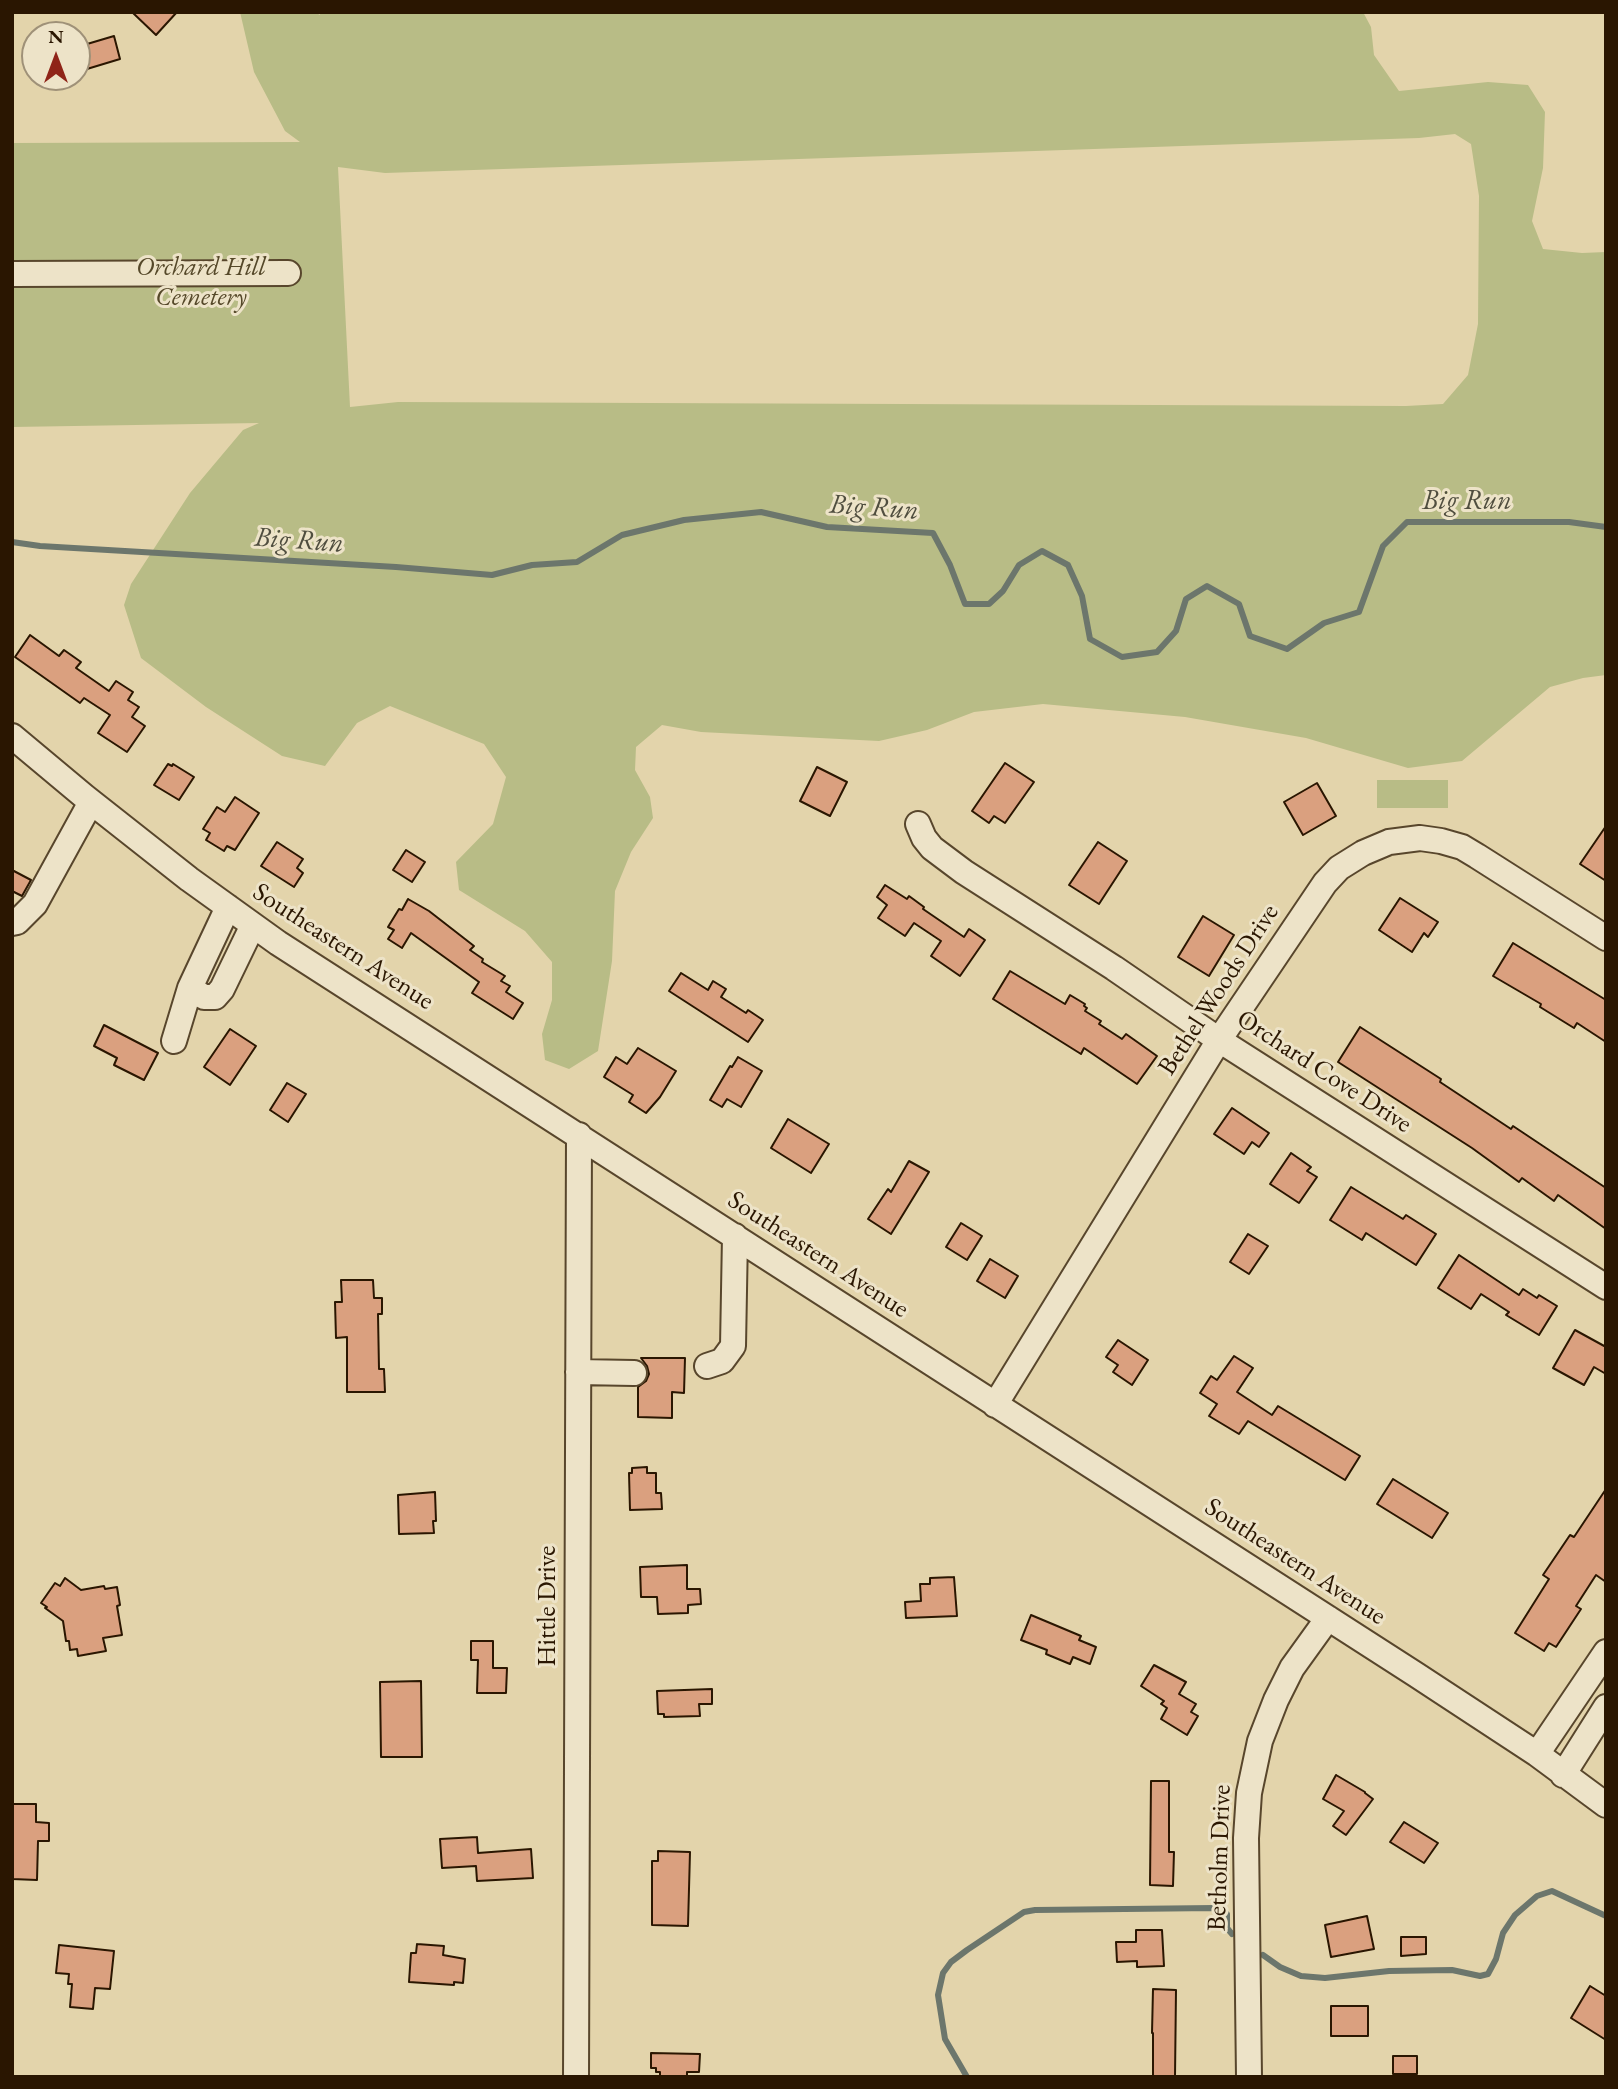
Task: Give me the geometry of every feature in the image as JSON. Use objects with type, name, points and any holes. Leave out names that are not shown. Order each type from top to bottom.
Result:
[{"type":"street","points":[[12,274],[288,273]]},
{"type":"street","name":"Southeastern Avenue","points":[[12,736],[189,879],[253,925],[1328,1618],[1537,1754],[1606,1805]]},
{"type":"street","points":[[12,923],[17,922],[35,904],[91,802]]},
{"type":"street","name":"Orchard Cove Drive","points":[[918,824],[932,848],[964,872],[1114,968],[1219,1040],[1606,1287]]},
{"type":"street","name":"Bethel Woods Drive","points":[[995,1405],[1219,1040],[1325,883],[1339,868],[1389,842],[1420,838],[1441,841],[1462,847],[1606,938]]},
{"type":"street","points":[[174,1041],[190,988],[228,907]]},
{"type":"street","points":[[190,988],[204,997],[215,997],[222,989],[253,925]]},
{"type":"street","name":"Hittle Drive","points":[[576,2077],[579,1135]]},
{"type":"street","points":[[707,1366],[722,1361],[733,1346],[735,1236]]},
{"type":"street","points":[[578,1372],[634,1373]]},
{"type":"street","name":"Betholm Drive","points":[[1250,2077],[1246,1838],[1249,1793],[1260,1741],[1276,1700],[1292,1668],[1328,1618]]},
{"type":"street","points":[[1537,1754],[1606,1652]]},
{"type":"street","points":[[1563,1775],[1606,1707]]},
{"type":"green space","name":"Orchard Hill Cemetery","points":[[240,12],[318,12],[319,15],[323,12],[1363,12],[1371,27],[1374,55],[1399,91],[1488,82],[1528,85],[1545,112],[1543,168],[1532,221],[1543,249],[1582,253],[1606,252],[1606,675],[1550,687],[1462,761],[1408,768],[1306,738],[1185,717],[1043,704],[974,712],[927,730],[879,741],[701,732],[662,725],[636,747],[635,770],[650,797],[653,818],[631,852],[615,891],[612,961],[598,1051],[569,1069],[545,1060],[542,1034],[552,1000],[552,962],[525,931],[459,890],[456,862],[493,824],[506,777],[484,744],[390,706],[357,723],[325,766],[282,756],[206,707],[141,658],[124,605],[131,584],[190,493],[243,430],[259,423],[12,427],[12,143],[300,142],[285,131],[254,72]],"holes":[[[1455,134],[1471,144],[1479,196],[1478,324],[1468,375],[1443,404],[398,402],[350,407],[338,167],[385,173],[1419,138]]]},
{"type":"green space","points":[[1377,780],[1448,780],[1448,808],[1377,808]]},
{"type":"building","points":[[132,12],[177,12],[156,35]]},
{"type":"building","points":[[114,36],[120,59],[91,68],[91,43]]},
{"type":"building","points":[[30,635],[59,656],[64,650],[81,662],[76,668],[109,691],[116,681],[133,692],[128,700],[139,707],[132,717],[145,726],[127,752],[98,733],[110,715],[84,698],[80,703],[15,657]]},
{"type":"building","points":[[1005,763],[1034,782],[1005,823],[994,816],[989,823],[972,811]]},
{"type":"building","points":[[168,764],[173,764],[194,777],[179,800],[154,785]]},
{"type":"building","points":[[817,767],[847,782],[830,816],[800,801]]},
{"type":"building","points":[[1317,783],[1336,816],[1303,835],[1284,802]]},
{"type":"building","points":[[235,797],[259,813],[235,850],[227,846],[224,851],[206,840],[210,833],[203,829],[217,807],[225,812]]},
{"type":"building","points":[[1606,826],[1606,881],[1580,864]]},
{"type":"building","points":[[277,842],[303,859],[297,868],[303,873],[294,887],[261,866]]},
{"type":"building","points":[[1098,842],[1127,861],[1099,904],[1069,885]]},
{"type":"building","points":[[406,850],[425,862],[412,882],[393,870]]},
{"type":"building","points":[[12,870],[31,880],[22,896],[12,891]]},
{"type":"building","points":[[885,885],[907,899],[909,896],[964,937],[969,929],[985,940],[960,976],[931,956],[941,941],[914,923],[905,936],[878,918],[887,905],[877,897]]},
{"type":"building","points":[[1400,898],[1438,922],[1428,937],[1424,933],[1412,952],[1379,930]]},
{"type":"building","points":[[408,899],[429,911],[474,946],[470,950],[483,959],[482,962],[505,976],[501,981],[510,986],[506,992],[523,1003],[513,1019],[472,993],[479,982],[411,933],[402,948],[388,939],[394,930],[388,927]]},
{"type":"building","points":[[1203,916],[1234,935],[1209,976],[1178,957]]},
{"type":"building","points":[[1513,943],[1606,1000],[1606,1042],[1577,1023],[1574,1028],[1540,1007],[1541,1004],[1493,976]]},
{"type":"building","points":[[1010,971],[1065,1004],[1070,995],[1085,1004],[1085,1011],[1101,1021],[1099,1024],[1122,1039],[1126,1034],[1157,1056],[1137,1084],[1084,1048],[1081,1054],[993,999]]},
{"type":"building","points":[[681,973],[708,990],[713,981],[726,989],[721,997],[763,1020],[748,1042],[669,991]]},
{"type":"building","points":[[104,1025],[158,1053],[144,1080],[114,1065],[117,1058],[94,1046]]},
{"type":"building","points":[[1360,1027],[1441,1079],[1440,1082],[1511,1129],[1513,1126],[1606,1188],[1606,1229],[1558,1195],[1554,1201],[1522,1178],[1519,1182],[1472,1148],[1338,1062]]},
{"type":"building","points":[[230,1029],[256,1046],[230,1085],[204,1067]]},
{"type":"building","points":[[638,1048],[676,1071],[646,1113],[629,1102],[633,1095],[604,1077],[616,1057],[627,1064]]},
{"type":"building","points":[[738,1057],[762,1071],[741,1107],[727,1099],[722,1107],[710,1100]]},
{"type":"building","points":[[287,1083],[306,1094],[288,1122],[270,1110]]},
{"type":"building","points":[[1232,1108],[1269,1133],[1259,1147],[1252,1142],[1244,1154],[1214,1134]]},
{"type":"building","points":[[788,1119],[829,1144],[811,1173],[771,1148]]},
{"type":"building","points":[[1291,1153],[1311,1167],[1307,1171],[1317,1177],[1299,1203],[1270,1184]]},
{"type":"building","points":[[909,1161],[929,1172],[891,1234],[868,1219],[888,1189],[891,1192]]},
{"type":"building","points":[[1351,1187],[1403,1219],[1406,1215],[1436,1234],[1416,1265],[1366,1233],[1362,1240],[1330,1220]]},
{"type":"building","points":[[961,1223],[982,1236],[967,1260],[946,1247]]},
{"type":"building","points":[[1248,1234],[1268,1246],[1249,1274],[1230,1262]]},
{"type":"building","points":[[1459,1255],[1519,1295],[1523,1289],[1557,1306],[1539,1335],[1506,1315],[1509,1312],[1481,1294],[1471,1309],[1438,1288]]},
{"type":"building","points":[[990,1259],[1018,1276],[1005,1298],[977,1281]]},
{"type":"building","points":[[341,1280],[373,1280],[374,1298],[382,1298],[382,1314],[378,1314],[379,1369],[384,1369],[385,1392],[347,1392],[347,1337],[336,1338],[335,1302],[342,1302]]},
{"type":"building","points":[[1575,1330],[1606,1347],[1606,1374],[1594,1367],[1584,1385],[1553,1368]]},
{"type":"building","points":[[1118,1340],[1148,1360],[1132,1385],[1113,1372],[1118,1365],[1106,1357]]},
{"type":"building","points":[[1234,1356],[1253,1368],[1237,1392],[1272,1415],[1278,1406],[1360,1456],[1345,1480],[1248,1421],[1239,1434],[1209,1416],[1217,1404],[1200,1393],[1211,1376],[1217,1380]]},
{"type":"building","points":[[641,1358],[685,1358],[684,1393],[672,1392],[672,1418],[638,1417],[638,1387],[646,1381],[649,1374]]},
{"type":"building","points":[[647,1467],[647,1473],[656,1473],[656,1493],[661,1493],[662,1509],[630,1510],[629,1473],[632,1473],[632,1468]]},
{"type":"building","points":[[1393,1479],[1448,1513],[1432,1538],[1377,1504]]},
{"type":"building","points":[[1606,1489],[1606,1582],[1596,1575],[1576,1606],[1581,1609],[1556,1647],[1549,1643],[1544,1651],[1515,1633],[1549,1579],[1543,1575],[1570,1535],[1574,1537]]},
{"type":"building","points":[[435,1492],[434,1533],[399,1534],[398,1495]]},
{"type":"building","points":[[687,1565],[687,1589],[700,1589],[701,1604],[688,1605],[688,1613],[658,1614],[657,1597],[641,1597],[640,1567]]},
{"type":"building","points":[[954,1577],[957,1616],[906,1618],[905,1602],[921,1601],[920,1584],[930,1584],[930,1578]]},
{"type":"building","points":[[65,1578],[81,1590],[117,1587],[122,1635],[103,1638],[106,1651],[78,1656],[77,1649],[70,1650],[69,1641],[66,1641],[63,1621],[41,1603],[55,1583],[60,1586]]},
{"type":"building","points":[[1031,1615],[1081,1636],[1079,1640],[1096,1647],[1090,1664],[1073,1657],[1070,1664],[1046,1654],[1047,1650],[1021,1640]]},
{"type":"building","points":[[471,1641],[493,1641],[493,1668],[507,1668],[506,1693],[477,1693],[478,1660],[471,1660]]},
{"type":"building","points":[[1154,1665],[1186,1682],[1179,1694],[1196,1704],[1191,1712],[1198,1716],[1187,1735],[1161,1719],[1167,1708],[1161,1704],[1164,1701],[1141,1686]]},
{"type":"building","points":[[421,1681],[422,1757],[381,1757],[380,1682]]},
{"type":"building","points":[[712,1689],[712,1704],[699,1704],[700,1716],[664,1717],[664,1714],[658,1714],[657,1691]]},
{"type":"building","points":[[1336,1775],[1373,1799],[1346,1835],[1333,1826],[1344,1811],[1323,1799]]},
{"type":"building","points":[[1151,1781],[1169,1781],[1169,1852],[1174,1852],[1173,1886],[1150,1885]]},
{"type":"building","points":[[12,1804],[36,1804],[36,1822],[49,1823],[49,1841],[38,1841],[37,1880],[12,1879]]},
{"type":"building","points":[[1404,1822],[1438,1843],[1424,1863],[1390,1842]]},
{"type":"building","points":[[477,1837],[478,1853],[531,1849],[533,1878],[477,1881],[476,1866],[442,1868],[440,1839]]},
{"type":"building","points":[[658,1851],[690,1852],[688,1926],[652,1925],[652,1861],[658,1861]]},
{"type":"building","points":[[1367,1916],[1374,1949],[1331,1957],[1325,1925]]},
{"type":"building","points":[[1136,1930],[1162,1930],[1164,1966],[1137,1967],[1137,1961],[1117,1962],[1116,1942],[1136,1942]]},
{"type":"building","points":[[1401,1937],[1426,1937],[1426,1954],[1401,1956]]},
{"type":"building","points":[[417,1944],[444,1946],[443,1955],[465,1959],[463,1983],[454,1982],[454,1985],[409,1982],[411,1953],[416,1953]]},
{"type":"building","points":[[59,1945],[114,1951],[110,1989],[95,1988],[93,2009],[70,2007],[72,1984],[68,1984],[69,1974],[56,1973]]},
{"type":"building","points":[[1590,1986],[1606,1996],[1606,2040],[1571,2018]]},
{"type":"building","points":[[1153,1989],[1176,1990],[1175,2077],[1153,2077]]},
{"type":"building","points":[[1331,2006],[1368,2006],[1368,2036],[1331,2036]]},
{"type":"building","points":[[651,2053],[700,2054],[699,2072],[687,2072],[687,2077],[660,2077],[656,2068],[651,2068]]},
{"type":"building","points":[[1393,2056],[1417,2056],[1417,2074],[1393,2074]]},
{"type":"waterway","name":"Big Run","points":[[12,542],[492,575],[532,565],[577,562],[622,535],[684,520],[761,512],[827,527],[933,533],[950,565],[965,604],[989,604],[1003,591],[1019,565],[1042,551],[1068,565],[1082,596],[1090,639],[1122,657],[1157,652],[1176,631],[1186,599],[1207,586],[1239,604],[1250,636],[1287,649],[1324,623],[1359,612],[1383,546],[1407,522],[1569,522],[1606,527]]},
{"type":"waterway","points":[[1263,1955],[1280,1967],[1301,1976],[1325,1978],[1389,1971],[1452,1970],[1480,1976],[1488,1974],[1496,1959],[1503,1933],[1515,1915],[1537,1896],[1552,1891],[1606,1916]]},
{"type":"waterway","points":[[967,2077],[945,2039],[938,1995],[943,1973],[951,1962],[1024,1912],[1214,1908],[1227,1914],[1227,1928],[1232,1934]]}]
